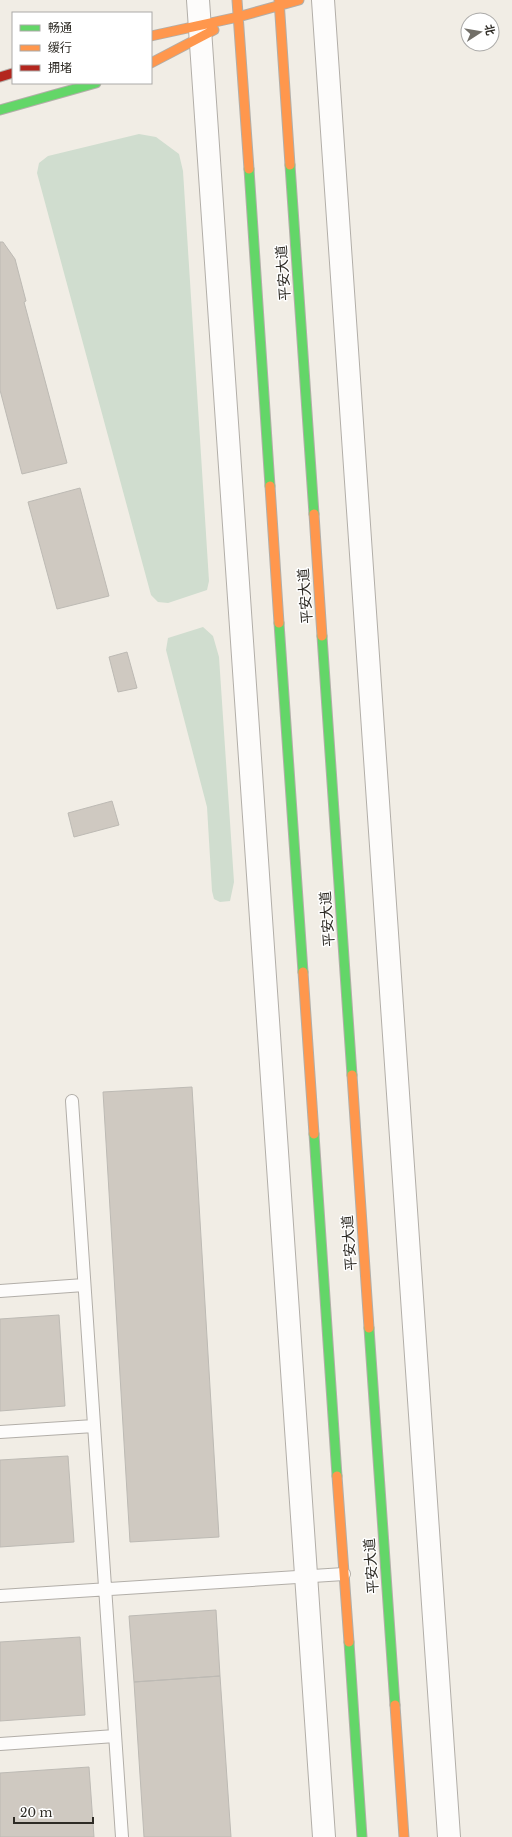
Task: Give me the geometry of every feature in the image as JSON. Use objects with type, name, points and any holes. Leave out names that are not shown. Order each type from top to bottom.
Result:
[{"type":"main road","name":"平安大道","points":[[237,0],[362,1837]]},
{"type":"main road","points":[[152,62],[200,31],[279,3],[300,0]]},
{"type":"main road","name":"平安大道","points":[[279,3],[404,1837]]},
{"type":"main road","points":[[152,36],[200,31]]},
{"type":"main road","points":[[0,77],[12,73]]},
{"type":"main road","points":[[0,110],[92,84]]},
{"type":"street","points":[[198,0],[324,1837]]},
{"type":"street","points":[[323,0],[449,1837]]},
{"type":"lane","points":[[72,1101],[122,1837]]},
{"type":"lane","points":[[0,1291],[84,1286]]},
{"type":"lane","points":[[0,1432],[94,1426]]},
{"type":"lane","points":[[0,1596],[344,1574]]},
{"type":"lane","points":[[0,1744],[115,1736]]},
{"type":"green space","points":[[139,134],[156,137],[179,154],[183,171],[209,581],[207,590],[168,603],[158,602],[151,595],[37,173],[39,163],[48,156]]},
{"type":"green space","points":[[203,627],[213,636],[219,657],[234,882],[230,901],[220,902],[214,899],[212,891],[207,807],[166,650],[168,638]]},
{"type":"building","points":[[0,242],[3,242],[15,259],[26,301],[24,302],[67,463],[22,474],[0,390]]},
{"type":"building","points":[[80,488],[109,596],[57,609],[28,502]]},
{"type":"building","points":[[127,652],[137,688],[118,692],[109,657]]},
{"type":"building","points":[[112,801],[119,825],[74,837],[68,813]]},
{"type":"building","points":[[192,1087],[219,1537],[130,1542],[103,1092]]},
{"type":"building","points":[[59,1315],[65,1406],[0,1411],[0,1319]]},
{"type":"building","points":[[68,1456],[74,1542],[0,1547],[0,1460]]},
{"type":"building","points":[[216,1610],[220,1676],[134,1682],[129,1616]]},
{"type":"building","points":[[80,1637],[85,1715],[0,1721],[0,1642]]},
{"type":"building","points":[[220,1676],[231,1837],[144,1837],[134,1682]]},
{"type":"building","points":[[89,1767],[94,1837],[0,1837],[0,1773]]},
{"type":"traffic: fast","points":[[0,110],[92,84]]},
{"type":"traffic: fast","points":[[290,165],[314,514]]},
{"type":"traffic: fast","points":[[249,169],[270,486]]},
{"type":"traffic: fast","points":[[279,623],[303,972]]},
{"type":"traffic: fast","points":[[322,636],[352,1075]]},
{"type":"traffic: fast","points":[[314,1134],[337,1476]]},
{"type":"traffic: fast","points":[[369,1328],[395,1705]]},
{"type":"traffic: fast","points":[[349,1642],[362,1837]]},
{"type":"traffic: slow","points":[[237,0],[249,169]]},
{"type":"traffic: slow","points":[[279,0],[290,165]]},
{"type":"traffic: slow","points":[[152,36],[238,17],[299,0]]},
{"type":"traffic: slow","points":[[152,62],[214,30]]},
{"type":"traffic: slow","points":[[270,486],[279,623]]},
{"type":"traffic: slow","points":[[314,514],[322,636]]},
{"type":"traffic: slow","points":[[303,972],[314,1134]]},
{"type":"traffic: slow","points":[[352,1075],[369,1328]]},
{"type":"traffic: slow","points":[[337,1476],[349,1642]]},
{"type":"traffic: slow","points":[[395,1705],[404,1837]]},
{"type":"traffic: jam","points":[[0,77],[12,73]]}]
